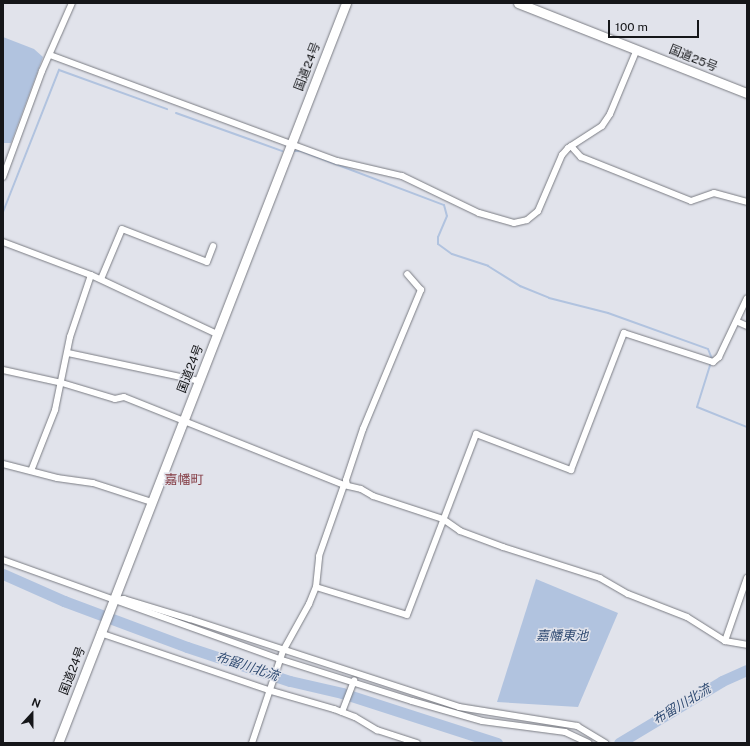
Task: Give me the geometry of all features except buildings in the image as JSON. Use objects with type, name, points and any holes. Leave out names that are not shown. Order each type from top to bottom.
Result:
[{"type":"highway","name":"国道24号","points":[[58,743],[346,3]]},
{"type":"highway","name":"国道25号","points":[[518,3],[747,93]]},
{"type":"street","points":[[3,177],[50,55],[72,3]]},
{"type":"street","points":[[50,55],[337,161],[402,176],[479,214],[514,223],[527,220],[538,211],[562,155],[571,146],[602,126],[610,114],[637,50]]},
{"type":"street","points":[[571,146],[581,157],[691,201],[714,193],[747,202]]},
{"type":"street","points":[[101,280],[122,229],[207,262],[213,246]]},
{"type":"street","points":[[3,242],[91,275],[217,334]]},
{"type":"street","points":[[252,743],[268,688],[278,662],[283,650],[309,604],[316,586],[319,556],[345,485],[363,429],[421,290],[407,274]]},
{"type":"street","points":[[31,470],[55,410],[62,383],[70,337],[91,275]]},
{"type":"street","points":[[316,586],[407,615],[476,434],[571,470],[624,333],[713,362],[719,358],[738,322],[747,298]]},
{"type":"street","points":[[738,322],[747,326]]},
{"type":"street","points":[[68,353],[200,381]]},
{"type":"street","points":[[3,370],[62,383],[115,399],[124,397],[345,485],[443,519],[460,531],[503,547],[600,578],[628,594],[687,617],[725,641],[747,645]]},
{"type":"street","points":[[3,464],[93,483],[152,502]]},
{"type":"street","points":[[3,560],[112,603],[278,662],[352,685],[482,721],[565,732],[590,743]]},
{"type":"street","points":[[725,641],[747,578]]},
{"type":"street","points":[[112,603],[124,599],[356,675],[485,713],[577,726],[603,742]]},
{"type":"street","points":[[102,629],[268,688],[343,711],[377,730],[417,743]]},
{"type":"street","points":[[343,711],[356,675]]},
{"type":"water","points":[[3,37],[34,49],[43,57],[11,143],[3,143]]},
{"type":"water","name":"嘉幡東池","points":[[536,579],[618,613],[578,707],[497,702]]},
{"type":"waterway","points":[[3,212],[59,70],[167,109]]},
{"type":"waterway","points":[[176,113],[282,151]]},
{"type":"waterway","points":[[295,151],[301,151],[444,205],[447,216],[438,237],[438,244],[452,254],[488,266],[520,286],[549,298],[608,313],[708,349],[712,359],[697,407],[747,427]]},
{"type":"waterway","name":"布留川北流","points":[[3,574],[64,601],[187,647],[290,681],[342,693],[497,743]]},
{"type":"waterway","name":"布留川北流","points":[[619,743],[722,681],[747,670]]},
{"type":"district","name":"嘉幡町","points":[[184,480]]}]
